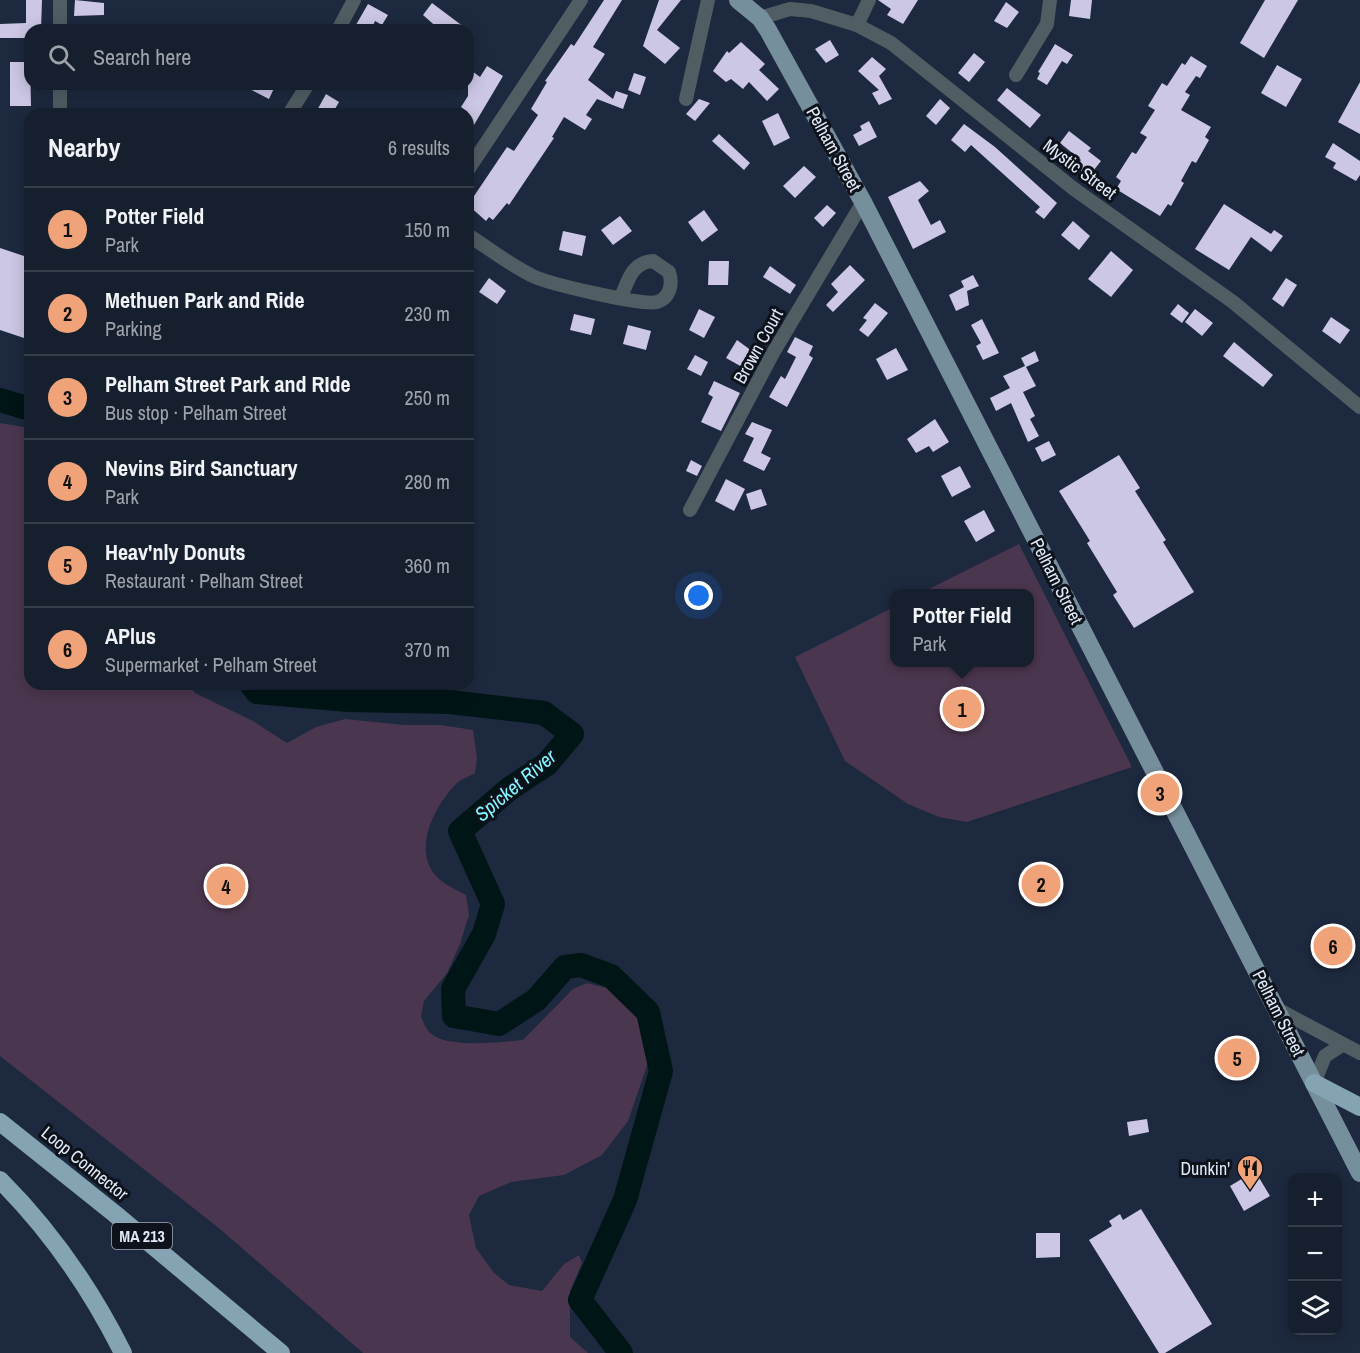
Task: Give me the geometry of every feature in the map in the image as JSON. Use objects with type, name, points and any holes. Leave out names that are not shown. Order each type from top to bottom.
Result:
[{"type":"highway","points":[[1314,1083],[1360,1107]]},
{"type":"highway","name":"Loop Connector","points":[[0,1122],[115,1214],[281,1353]]},
{"type":"highway","points":[[0,1180],[40,1224],[74,1269],[105,1317],[123,1353]]},
{"type":"main road","name":"Pelham Street","points":[[738,0],[760,18],[862,202],[1360,1173]]},
{"type":"street","points":[[60,0],[60,24]]},
{"type":"street","points":[[341,24],[354,0]]},
{"type":"street","points":[[474,161],[581,0]]},
{"type":"street","points":[[686,99],[708,0]]},
{"type":"street","points":[[856,25],[869,0]]},
{"type":"street","points":[[1016,75],[1047,24],[1050,0]]},
{"type":"street","name":"Mystic Street","points":[[760,18],[790,9],[811,11],[856,25],[909,56],[1091,201],[1233,302],[1360,407]]},
{"type":"street","points":[[60,90],[60,108]]},
{"type":"street","points":[[293,108],[304,90]]},
{"type":"street","name":"Brown Court","points":[[690,510],[774,353],[862,202]]},
{"type":"street","points":[[474,239],[536,277],[621,297]]},
{"type":"street","points":[[1277,1009],[1360,1053]]},
{"type":"street","points":[[1314,1083],[1325,1056],[1342,1045]]},
{"type":"shaded area","points":[[0,423],[24,427],[24,690],[193,690],[253,721],[287,743],[316,727],[345,719],[404,725],[441,725],[473,730],[477,758],[475,773],[457,783],[447,794],[428,830],[426,856],[430,867],[441,881],[466,895],[469,915],[460,944],[447,973],[424,1001],[421,1016],[426,1027],[438,1038],[461,1043],[523,1040],[573,989],[587,983],[610,989],[633,1008],[646,1031],[650,1057],[628,1121],[602,1155],[564,1175],[511,1182],[479,1196],[469,1215],[476,1248],[494,1273],[509,1285],[542,1291],[564,1264],[579,1255],[582,1263],[570,1291],[570,1337],[588,1353],[363,1353],[220,1229],[0,1056]]},
{"type":"shaded area","points":[[1019,544],[1132,767],[967,822],[939,817],[908,804],[845,761],[795,657],[890,609],[890,667],[1034,667],[1034,589],[929,589]]},
{"type":"building","points":[[26,0],[42,0],[41,24],[24,24],[24,38],[0,38],[0,24],[26,23]]},
{"type":"building","points":[[75,0],[104,3],[104,15],[74,16]]},
{"type":"building","points":[[604,0],[622,0],[593,47],[605,54],[588,80],[613,99],[616,91],[628,95],[623,109],[597,99],[586,115],[592,119],[585,130],[564,117],[552,137],[554,138],[509,205],[507,203],[493,220],[489,217],[486,221],[474,210],[474,196],[507,147],[514,151],[538,115],[531,109],[547,82],[545,81],[571,44],[574,46]]},
{"type":"building","points":[[659,0],[681,0],[657,30],[680,48],[665,64],[643,46]]},
{"type":"building","points":[[878,0],[918,0],[903,24],[887,15],[891,9]]},
{"type":"building","points":[[1071,0],[1092,0],[1090,19],[1069,16]]},
{"type":"building","points":[[1265,0],[1298,0],[1264,58],[1240,43]]},
{"type":"building","points":[[1006,2],[1019,12],[1007,28],[994,21]]},
{"type":"building","points":[[432,3],[460,24],[433,24],[423,15]]},
{"type":"building","points":[[368,4],[388,15],[383,24],[375,21],[374,24],[356,24]]},
{"type":"building","points":[[830,40],[839,55],[826,63],[815,49]]},
{"type":"building","points":[[741,42],[765,64],[759,70],[779,89],[767,101],[749,82],[743,89],[731,79],[726,82],[713,71],[727,51],[729,53]]},
{"type":"building","points":[[1055,44],[1073,55],[1067,64],[1062,61],[1047,85],[1037,79],[1040,73],[1038,72]]},
{"type":"building","points":[[974,53],[985,62],[969,82],[958,73]]},
{"type":"building","points":[[1191,56],[1207,66],[1200,78],[1196,76],[1185,92],[1190,95],[1181,110],[1211,127],[1205,137],[1209,140],[1196,163],[1192,161],[1181,181],[1184,183],[1171,206],[1168,204],[1160,216],[1116,189],[1121,181],[1116,177],[1132,152],[1136,154],[1147,137],[1140,133],[1155,110],[1148,106],[1162,83],[1167,86],[1182,63],[1185,65]]},
{"type":"building","points":[[872,57],[886,69],[879,76],[892,99],[879,105],[872,93],[879,90],[858,71]]},
{"type":"building","points":[[10,62],[24,62],[24,90],[31,90],[31,106],[10,106]]},
{"type":"building","points":[[1277,65],[1302,79],[1286,107],[1261,93]]},
{"type":"building","points":[[487,66],[503,76],[474,125],[474,108],[461,107],[468,96],[468,90],[474,90],[474,72],[480,77]]},
{"type":"building","points":[[634,73],[646,77],[640,95],[628,90]]},
{"type":"building","points":[[1360,82],[1360,134],[1338,122]]},
{"type":"building","points":[[1007,88],[1041,115],[1030,128],[997,100]]},
{"type":"building","points":[[252,90],[273,90],[269,99]]},
{"type":"building","points":[[326,94],[339,102],[336,108],[318,108]]},
{"type":"building","points":[[699,99],[710,103],[695,121],[686,114]]},
{"type":"building","points":[[940,99],[950,108],[936,125],[926,116]]},
{"type":"building","points":[[778,113],[790,138],[774,146],[762,121]]},
{"type":"building","points":[[869,121],[877,137],[859,146],[853,135],[862,130],[860,126]]},
{"type":"building","points":[[964,124],[995,147],[1057,203],[1044,219],[1035,212],[1040,207],[971,145],[965,152],[951,140]]},
{"type":"building","points":[[1069,131],[1091,148],[1088,151],[1101,161],[1086,180],[1073,169],[1081,160],[1060,143]]},
{"type":"building","points":[[719,134],[750,163],[744,170],[712,141]]},
{"type":"building","points":[[1333,143],[1360,161],[1360,175],[1356,181],[1333,168],[1336,163],[1325,157]]},
{"type":"building","points":[[804,166],[816,177],[795,198],[783,186]]},
{"type":"building","points":[[920,181],[929,191],[918,200],[931,225],[940,220],[946,232],[913,249],[888,197]]},
{"type":"building","points":[[1224,204],[1271,234],[1274,230],[1283,236],[1271,252],[1251,237],[1229,270],[1195,249]]},
{"type":"building","points":[[827,205],[836,213],[823,227],[814,218]]},
{"type":"building","points":[[704,210],[718,230],[702,242],[688,222]]},
{"type":"building","points":[[620,216],[632,231],[613,245],[601,230]]},
{"type":"building","points":[[1073,221],[1090,236],[1079,250],[1061,235]]},
{"type":"building","points":[[563,231],[586,236],[582,256],[559,250]]},
{"type":"building","points":[[0,248],[24,256],[24,338],[0,330]]},
{"type":"building","points":[[1111,251],[1133,270],[1111,297],[1088,279]]},
{"type":"building","points":[[709,261],[729,261],[728,285],[708,285]]},
{"type":"building","points":[[850,265],[865,280],[833,312],[826,305],[838,292],[831,284]]},
{"type":"building","points":[[770,266],[796,285],[790,294],[763,277]]},
{"type":"building","points":[[973,275],[979,286],[967,291],[969,305],[956,311],[949,295],[964,287],[961,281]]},
{"type":"building","points":[[489,278],[506,291],[497,304],[479,292]]},
{"type":"building","points":[[1286,278],[1297,285],[1283,307],[1272,299]]},
{"type":"building","points":[[875,303],[888,313],[868,337],[859,330],[867,320],[863,318]]},
{"type":"building","points":[[1178,304],[1189,313],[1182,323],[1170,314]]},
{"type":"building","points":[[699,309],[715,317],[704,338],[689,330]]},
{"type":"building","points":[[1195,309],[1213,323],[1202,336],[1185,322]]},
{"type":"building","points":[[574,314],[595,319],[591,335],[570,330]]},
{"type":"building","points":[[1331,317],[1350,330],[1340,344],[1322,331]]},
{"type":"building","points":[[982,319],[999,353],[983,360],[976,346],[981,343],[971,325]]},
{"type":"building","points":[[628,325],[651,331],[646,350],[623,344]]},
{"type":"building","points":[[795,337],[813,346],[809,355],[813,358],[787,407],[769,397],[781,376],[785,379],[796,357],[787,352]]},
{"type":"building","points":[[737,340],[760,357],[751,372],[726,358]]},
{"type":"building","points":[[1234,342],[1273,375],[1263,387],[1223,356]]},
{"type":"building","points":[[896,348],[908,370],[887,380],[876,359]]},
{"type":"building","points":[[1035,351],[1039,361],[1026,367],[1036,386],[1023,392],[1035,416],[1030,419],[1039,436],[1028,442],[1011,403],[996,411],[990,398],[1010,388],[1003,376],[1025,366],[1021,358]]},
{"type":"building","points":[[695,355],[708,362],[701,376],[687,369]]},
{"type":"building","points":[[714,381],[740,393],[721,431],[701,422],[713,397],[708,394]]},
{"type":"building","points":[[935,419],[949,442],[933,452],[929,446],[916,453],[907,439]]},
{"type":"building","points":[[752,422],[772,430],[761,453],[771,458],[764,471],[743,461],[754,438],[745,434]]},
{"type":"building","points":[[1049,441],[1056,455],[1042,462],[1035,448]]},
{"type":"building","points":[[1119,455],[1140,488],[1135,491],[1166,540],[1163,542],[1194,592],[1134,628],[1113,595],[1117,592],[1087,543],[1090,541],[1059,491]]},
{"type":"building","points":[[691,460],[702,466],[697,476],[686,471]]},
{"type":"building","points":[[960,466],[971,487],[952,497],[941,476]]},
{"type":"building","points":[[726,479],[745,489],[734,511],[715,501]]},
{"type":"building","points":[[761,489],[767,505],[751,510],[746,494]]},
{"type":"building","points":[[984,510],[995,531],[976,542],[964,521]]},
{"type":"building","points":[[1333,926],[1350,958],[1333,967],[1316,935]]},
{"type":"building","points":[[1240,1039],[1254,1064],[1232,1075],[1221,1055],[1230,1051],[1228,1046]]},
{"type":"building","points":[[1147,1119],[1149,1132],[1129,1136],[1127,1122]]},
{"type":"building","name":"Dunkin'","points":[[1255,1171],[1270,1196],[1244,1211],[1230,1186]]},
{"type":"building","points":[[1141,1209],[1212,1324],[1165,1353],[1159,1353],[1089,1240],[1112,1226],[1109,1221],[1120,1214],[1123,1220]]},
{"type":"building","points":[[1036,1233],[1060,1233],[1060,1257],[1036,1258]]},
{"type":"waterway","name":"Spicket River","points":[[0,400],[24,407]]},
{"type":"waterway","name":"Spicket River","points":[[256,690],[257,692],[349,700],[450,702],[544,713],[572,734],[547,764],[509,789],[460,831],[493,904],[484,934],[453,989],[454,1016],[499,1024],[536,1000],[565,967],[581,965],[611,976],[648,1012],[661,1071],[625,1200],[580,1300],[621,1353]]},
{"type":"place","name":"Potter Field","points":[[962,709]]},
{"type":"place","name":"Pelham Street Park and RIde","points":[[1160,793]]},
{"type":"place","name":"Methuen Park and Ride","points":[[1041,884]]},
{"type":"place","name":"Nevins Bird Sanctuary","points":[[226,886]]},
{"type":"place","name":"APlus","points":[[1333,946]]},
{"type":"place","name":"Heav'nly Donuts","points":[[1237,1058]]},
{"type":"place","name":"Dunkin'","points":[[1250,1191]]}]
